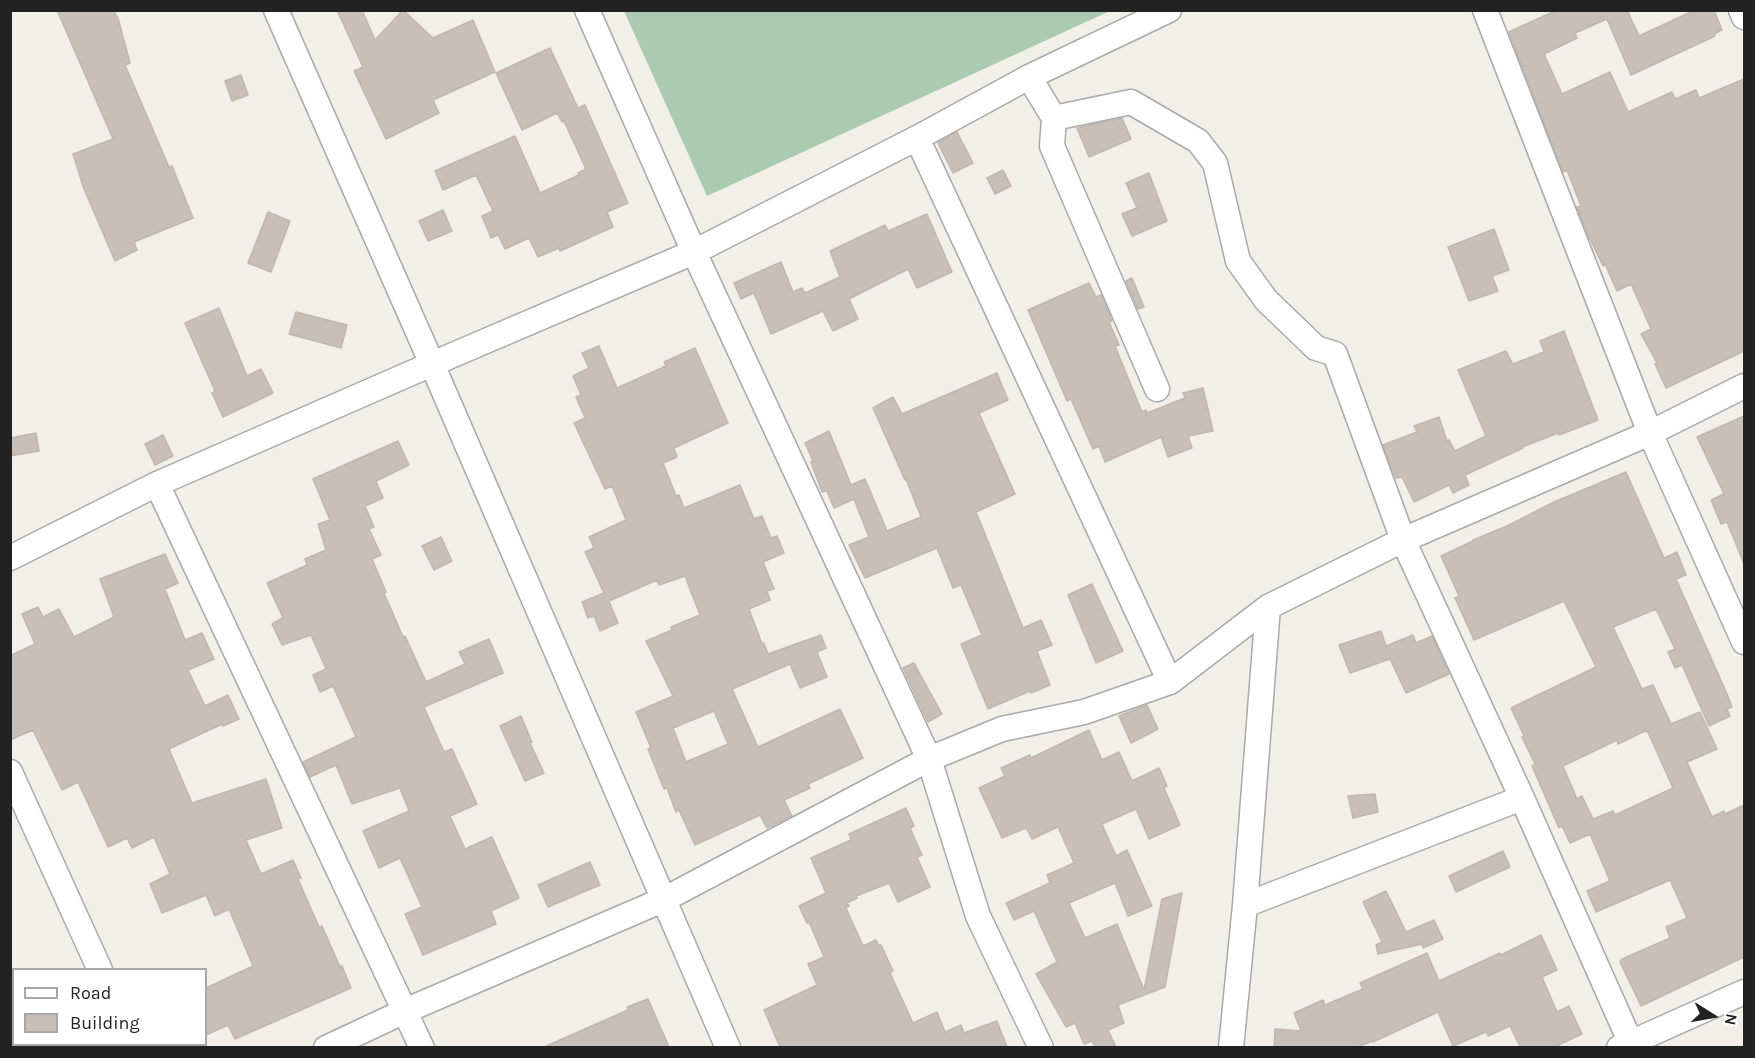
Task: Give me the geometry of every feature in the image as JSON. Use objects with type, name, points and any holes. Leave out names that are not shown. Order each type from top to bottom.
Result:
[{"type":"street","points":[[276,10],[728,1047]]},
{"type":"street","points":[[587,10],[694,252],[929,759],[978,916],[1041,1047]]},
{"type":"street","points":[[10,558],[157,484],[694,252],[917,138],[1029,77],[1169,10]]},
{"type":"street","points":[[1485,10],[1650,433],[1744,642]]},
{"type":"street","points":[[1742,10],[1744,17]]},
{"type":"street","points":[[1029,77],[1054,118],[1052,146],[1157,389]]},
{"type":"street","points":[[1054,118],[1131,102],[1198,141],[1215,163],[1238,261],[1266,300],[1316,348],[1335,354],[1403,540],[1522,798],[1628,1046],[1744,992]]},
{"type":"street","points":[[917,138],[1170,682]]},
{"type":"street","points":[[326,1047],[665,899],[929,759],[1002,729],[1084,712],[1170,682],[1268,607],[1403,540],[1650,433],[1744,386]]},
{"type":"street","points":[[157,484],[422,1047]]},
{"type":"street","points":[[1231,1047],[1245,905],[1268,607]]},
{"type":"street","points":[[10,772],[100,968]]},
{"type":"street","points":[[1245,905],[1522,798]]},
{"type":"green space","points":[[624,11],[1110,11],[707,196]]},
{"type":"building","points":[[57,10],[113,10],[118,18],[130,63],[125,65],[169,167],[172,166],[193,218],[134,242],[137,250],[115,261],[84,189],[73,154],[113,139]]},
{"type":"building","points":[[337,10],[362,10],[375,40],[403,10],[433,38],[473,20],[495,72],[433,100],[439,113],[386,139],[354,71],[363,67]]},
{"type":"building","points":[[1557,10],[1627,10],[1639,36],[1695,10],[1714,10],[1722,30],[1714,34],[1715,36],[1631,75],[1607,19],[1575,33],[1577,38],[1544,54],[1562,94],[1610,72],[1628,112],[1672,92],[1675,99],[1696,90],[1699,98],[1744,79],[1744,351],[1666,388],[1655,364],[1657,363],[1641,334],[1651,329],[1631,284],[1617,291],[1605,264],[1603,266],[1591,241],[1593,239],[1590,240],[1577,207],[1581,206],[1567,170],[1563,172],[1509,32]]},
{"type":"building","points":[[550,48],[578,108],[585,105],[628,203],[607,212],[613,227],[560,251],[559,248],[538,257],[529,238],[505,249],[498,235],[491,238],[482,216],[493,211],[476,175],[443,190],[435,171],[515,136],[540,193],[579,175],[578,173],[586,169],[564,121],[562,122],[557,113],[522,130],[496,73]]},
{"type":"building","points":[[241,75],[248,95],[232,101],[225,81]]},
{"type":"building","points":[[1122,118],[1131,139],[1089,157],[1077,128]]},
{"type":"building","points":[[957,132],[973,163],[953,173],[938,143]]},
{"type":"building","points":[[1003,170],[1011,186],[995,194],[987,178]]},
{"type":"building","points":[[1149,173],[1167,221],[1132,236],[1122,214],[1137,208],[1126,183]]},
{"type":"building","points":[[443,210],[452,231],[428,241],[419,221]]},
{"type":"building","points":[[268,212],[290,221],[271,272],[248,263]]},
{"type":"building","points":[[927,214],[952,272],[917,288],[908,269],[849,299],[858,319],[833,331],[823,311],[771,334],[754,293],[741,299],[734,283],[781,262],[793,292],[802,288],[805,293],[840,277],[830,251],[885,225],[888,231]]},
{"type":"building","points":[[1494,229],[1509,270],[1492,276],[1498,291],[1469,301],[1448,247]]},
{"type":"building","points":[[1132,278],[1144,307],[1138,309],[1126,281]]},
{"type":"building","points":[[1089,283],[1096,297],[1101,295],[1112,321],[1109,322],[1119,345],[1115,346],[1142,412],[1146,410],[1147,413],[1185,398],[1183,393],[1203,388],[1213,431],[1188,436],[1192,448],[1168,457],[1161,437],[1105,462],[1099,446],[1093,449],[1071,399],[1067,401],[1028,310]]},
{"type":"building","points":[[219,308],[247,376],[261,369],[273,393],[223,417],[212,393],[215,391],[185,323]]},
{"type":"building","points":[[296,312],[347,325],[341,348],[289,334]]},
{"type":"building","points":[[1564,331],[1598,420],[1522,447],[1465,475],[1469,485],[1453,493],[1449,485],[1414,502],[1402,477],[1396,478],[1383,445],[1417,432],[1414,426],[1439,417],[1447,441],[1449,440],[1455,451],[1486,436],[1458,370],[1506,351],[1513,364],[1544,352],[1540,341]]},
{"type":"building","points":[[599,346],[617,388],[666,366],[664,362],[695,348],[728,423],[674,448],[677,457],[663,463],[676,496],[679,495],[684,508],[740,485],[754,519],[762,516],[771,538],[777,536],[784,553],[763,562],[774,589],[767,591],[770,600],[749,609],[762,644],[764,643],[768,654],[821,635],[826,648],[817,652],[827,677],[800,688],[790,664],[732,689],[758,747],[840,709],[863,758],[808,784],[810,788],[784,800],[792,816],[767,828],[760,815],[695,845],[679,810],[676,812],[667,788],[664,789],[648,749],[651,748],[636,712],[673,696],[646,641],[700,615],[685,576],[659,585],[657,580],[609,601],[618,623],[600,631],[594,616],[588,618],[582,602],[604,593],[585,552],[594,548],[589,537],[626,520],[612,486],[605,489],[574,423],[585,418],[576,397],[581,395],[573,376],[589,368],[582,353]],"holes":[[[714,711],[728,744],[686,762],[673,728]]]},
{"type":"building","points":[[997,373],[1008,400],[979,413],[1015,494],[976,512],[1023,628],[1041,620],[1052,645],[1037,651],[1050,685],[988,709],[961,644],[982,635],[961,585],[953,588],[937,548],[865,578],[849,545],[869,537],[854,499],[834,508],[827,491],[822,492],[805,443],[829,431],[851,485],[865,479],[887,531],[921,517],[873,408],[893,397],[902,414]]},
{"type":"building","points":[[1744,416],[1744,564],[1727,522],[1721,524],[1711,500],[1724,494],[1697,437]]},
{"type":"building","points":[[36,433],[39,451],[10,456],[10,438]]},
{"type":"building","points":[[163,435],[173,456],[155,465],[145,444]]},
{"type":"building","points":[[398,441],[409,465],[376,481],[383,498],[365,506],[374,527],[369,529],[381,555],[372,559],[403,637],[405,636],[426,682],[465,664],[459,652],[489,639],[503,673],[424,707],[444,752],[452,749],[477,804],[450,816],[465,849],[492,837],[519,898],[491,911],[496,924],[423,955],[405,914],[422,907],[400,858],[379,868],[363,831],[409,811],[400,788],[352,804],[336,765],[310,777],[303,762],[356,737],[333,686],[320,692],[313,675],[326,669],[311,635],[282,645],[272,624],[283,618],[267,583],[307,565],[305,559],[326,550],[318,524],[330,520],[313,479]]},
{"type":"building","points":[[1626,472],[1664,558],[1677,552],[1686,575],[1676,579],[1732,707],[1727,709],[1730,716],[1709,726],[1682,665],[1675,668],[1668,652],[1675,649],[1656,609],[1613,627],[1642,689],[1653,685],[1671,724],[1700,712],[1717,749],[1687,762],[1712,817],[1744,805],[1744,957],[1641,1006],[1620,962],[1622,959],[1670,938],[1666,927],[1687,918],[1670,880],[1596,912],[1587,891],[1610,881],[1590,834],[1570,843],[1562,826],[1559,828],[1532,766],[1535,764],[1511,708],[1596,667],[1564,601],[1474,640],[1455,598],[1459,596],[1441,556],[1554,502]],"holes":[[[1647,730],[1673,788],[1615,815],[1613,811],[1593,819],[1582,796],[1577,799],[1563,766],[1617,740],[1618,744]]]},
{"type":"building","points":[[441,537],[452,561],[434,570],[422,546]]},
{"type":"building","points":[[165,554],[178,583],[165,589],[185,640],[202,633],[214,659],[188,670],[205,706],[228,695],[239,719],[223,726],[222,724],[169,749],[192,803],[266,779],[282,828],[246,840],[261,874],[293,860],[301,878],[298,879],[319,927],[322,926],[351,988],[235,1039],[228,1025],[207,1035],[207,988],[253,966],[229,909],[215,916],[206,895],[162,913],[150,884],[170,874],[154,837],[132,848],[127,838],[108,847],[78,782],[62,790],[33,730],[10,740],[10,656],[35,644],[22,614],[38,607],[43,617],[59,609],[74,637],[114,617],[100,579]]},
{"type":"building","points":[[1092,584],[1123,651],[1096,663],[1068,595]]},
{"type":"building","points":[[1381,631],[1386,646],[1413,635],[1416,643],[1432,636],[1449,674],[1406,693],[1390,659],[1350,673],[1339,645]]},
{"type":"building","points":[[914,663],[942,714],[928,722],[903,668]]},
{"type":"building","points":[[1147,705],[1158,729],[1131,743],[1119,716]]},
{"type":"building","points":[[521,716],[544,773],[525,781],[500,726]]},
{"type":"building","points":[[1089,730],[1102,760],[1119,752],[1132,781],[1159,768],[1167,786],[1164,788],[1180,825],[1149,839],[1136,809],[1102,824],[1116,856],[1127,850],[1152,906],[1128,916],[1115,883],[1069,903],[1085,938],[1117,924],[1144,990],[1162,899],[1182,893],[1165,987],[1118,1005],[1124,1023],[1108,1030],[1116,1047],[1095,1047],[1092,1041],[1084,1044],[1075,1023],[1066,1027],[1036,974],[1057,962],[1034,911],[1014,920],[1006,903],[1050,883],[1047,875],[1074,863],[1058,827],[1032,839],[1026,828],[1002,838],[979,788],[1005,776],[1001,768],[1030,755],[1031,758]]},
{"type":"building","points":[[1375,794],[1378,812],[1353,818],[1348,796]]},
{"type":"building","points":[[906,808],[914,826],[910,828],[922,855],[917,857],[930,887],[898,902],[889,883],[856,896],[857,898],[847,903],[849,906],[846,908],[863,946],[876,940],[879,946],[881,945],[893,971],[890,973],[913,1023],[937,1012],[945,1032],[961,1025],[964,1033],[997,1021],[1007,1047],[780,1047],[764,1010],[817,985],[808,964],[824,957],[809,922],[807,923],[799,906],[826,893],[811,858],[851,840],[849,834]]},
{"type":"building","points":[[1503,851],[1510,867],[1456,892],[1449,876]]},
{"type":"building","points":[[590,862],[600,885],[548,907],[538,885]]},
{"type":"building","points":[[1386,891],[1406,932],[1434,920],[1443,939],[1423,948],[1422,944],[1378,954],[1376,945],[1382,942],[1363,902]]},
{"type":"building","points":[[1541,935],[1557,970],[1542,977],[1557,1012],[1569,1006],[1582,1034],[1554,1047],[1520,1047],[1510,1026],[1488,1036],[1486,1032],[1453,1046],[1438,1012],[1357,1047],[1274,1047],[1275,1029],[1301,1031],[1294,1013],[1323,1000],[1325,1005],[1363,989],[1360,983],[1427,953],[1439,981]]},
{"type":"building","points":[[648,999],[669,1047],[544,1047],[628,1010],[627,1007]]}]
